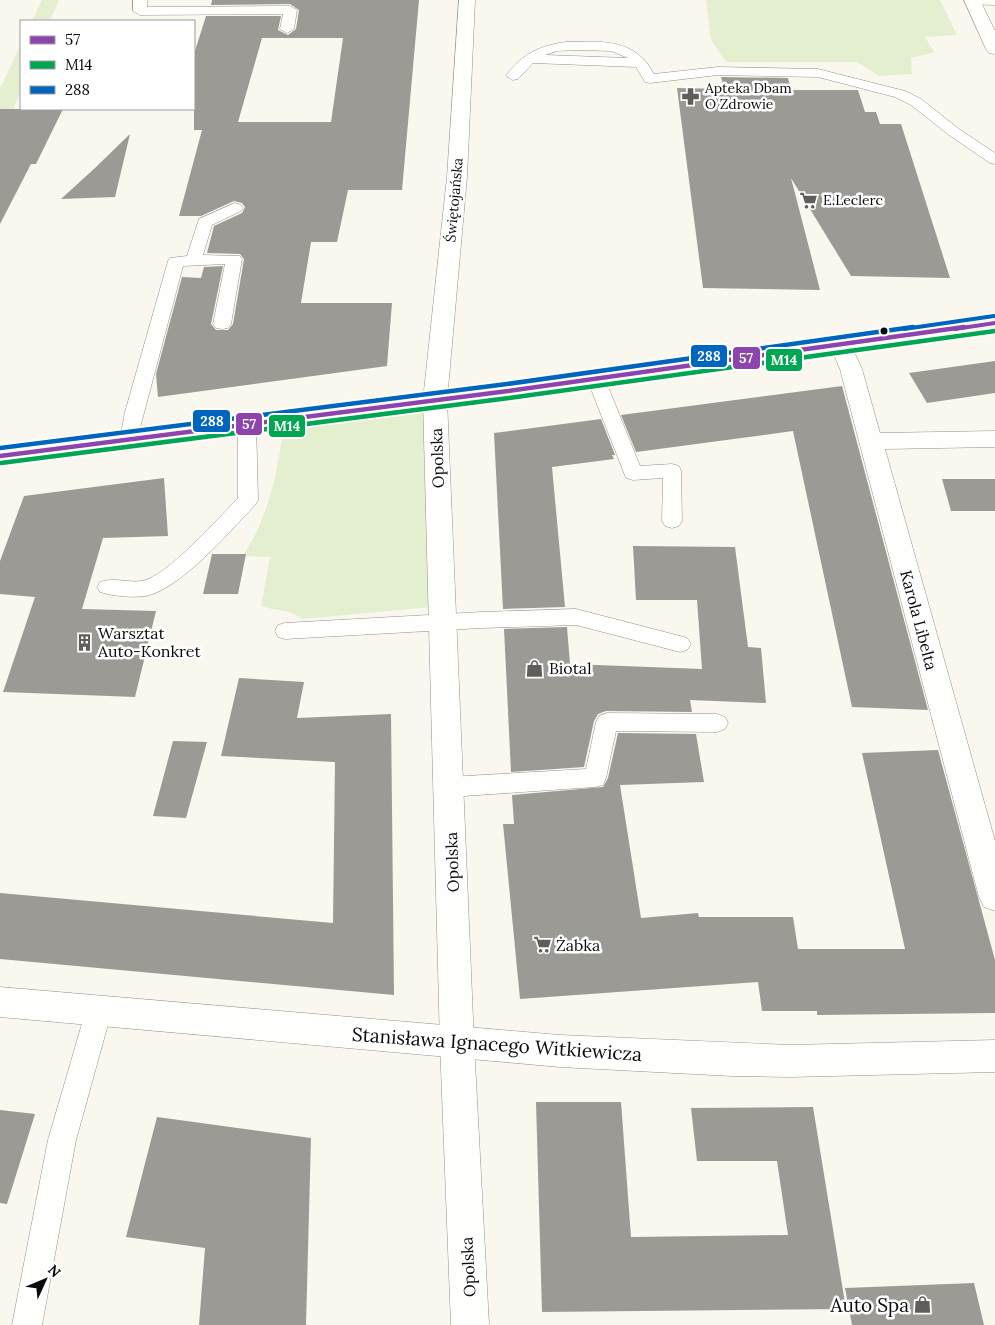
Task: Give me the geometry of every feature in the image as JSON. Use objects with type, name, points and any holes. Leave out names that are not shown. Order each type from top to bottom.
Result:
[{"type":"main road","points":[[0,456],[596,379],[995,323]]},
{"type":"street","name":"Świętojańska","points":[[435,400],[457,177],[466,0]]},
{"type":"street","points":[[972,0],[995,49]]},
{"type":"street","name":"Karola Libelta","points":[[840,344],[851,369],[995,897]]},
{"type":"street","name":"Opolska","points":[[435,400],[457,1043],[470,1325]]},
{"type":"street","points":[[870,441],[995,439]]},
{"type":"street","name":"Stanisława Ignacego Witkiewicza","points":[[0,1002],[560,1051],[732,1060],[790,1061],[995,1056]]},
{"type":"lane","points":[[140,0],[140,11],[290,10],[286,29]]},
{"type":"lane","points":[[972,0],[995,1]]},
{"type":"lane","points":[[513,76],[534,56],[562,45],[624,49],[642,63],[650,79],[718,71],[818,74],[900,94],[916,102],[954,132],[995,160]]},
{"type":"lane","points":[[569,60],[599,46]]},
{"type":"lane","points":[[534,56],[569,60],[642,63]]},
{"type":"lane","points":[[193,261],[204,222],[235,208]]},
{"type":"lane","points":[[129,439],[134,412],[176,261],[234,259],[222,324]]},
{"type":"lane","points":[[596,379],[633,473],[672,471],[672,521]]},
{"type":"lane","points":[[107,587],[146,588],[167,577],[221,529],[248,500],[247,424]]},
{"type":"lane","points":[[285,631],[443,621],[576,617],[680,644]]},
{"type":"lane","points":[[449,788],[595,778],[606,722],[717,723]]},
{"type":"lane","points":[[28,1325],[33,1288],[62,1140],[100,1010]]},
{"type":"green space","points":[[42,0],[59,0],[50,20],[32,20]]},
{"type":"green space","points":[[706,0],[940,0],[957,35],[925,37],[934,52],[911,58],[912,74],[879,76],[857,62],[726,62],[711,40]]},
{"type":"green space","points":[[20,46],[20,92],[0,141],[0,89]]},
{"type":"green space","points":[[435,400],[442,606],[302,619],[288,612],[261,606],[270,557],[243,556],[261,522],[272,490],[285,419]]},
{"type":"building","points":[[212,0],[419,0],[402,190],[348,190],[337,242],[311,242],[301,303],[392,303],[387,366],[158,397],[156,374],[182,277],[201,278],[204,267],[223,266],[211,324],[216,330],[228,330],[233,324],[244,259],[240,254],[207,253],[214,226],[242,213],[245,207],[242,203],[234,201],[201,216],[179,216],[202,130],[194,130],[195,51],[206,16],[281,16],[278,30],[288,35],[296,29],[299,10],[290,4],[211,5]],"holes":[[[262,38],[343,38],[331,122],[238,122]]]},
{"type":"building","name":"E.Leclerc","points":[[721,77],[788,78],[791,90],[858,90],[865,112],[876,112],[880,124],[901,124],[950,278],[851,276],[791,178],[820,290],[703,288],[677,88],[724,89]]},
{"type":"building","points":[[0,109],[63,110],[36,164],[31,164],[0,224]]},
{"type":"building","points":[[130,134],[115,197],[61,199],[95,168]]},
{"type":"building","points":[[995,361],[995,393],[927,403],[909,373]]},
{"type":"building","points":[[842,386],[928,710],[852,707],[793,431],[636,452],[621,415]]},
{"type":"building","points":[[601,419],[615,455],[612,455],[614,459],[552,467],[565,607],[503,609],[494,433]]},
{"type":"building","points":[[164,478],[168,536],[103,538],[82,609],[156,611],[135,697],[3,692],[35,597],[0,594],[0,561],[24,496]]},
{"type":"building","points":[[942,479],[995,479],[995,511],[951,511]]},
{"type":"building","points":[[633,546],[735,547],[748,647],[761,648],[766,703],[690,700],[692,712],[606,711],[598,714],[594,721],[584,767],[511,772],[504,629],[567,627],[570,664],[702,669],[697,600],[636,600]]},
{"type":"building","points":[[212,554],[246,554],[238,594],[203,594]]},
{"type":"building","points":[[239,678],[304,682],[297,718],[391,714],[394,995],[0,959],[0,893],[333,923],[335,762],[221,756]]},
{"type":"building","points":[[618,733],[696,734],[704,782],[620,785],[641,918],[698,913],[699,917],[793,917],[798,949],[905,949],[862,753],[938,750],[995,960],[995,1013],[817,1015],[817,1011],[762,1011],[758,982],[520,999],[503,824],[514,824],[512,795],[603,787],[608,778]]},
{"type":"building","points":[[173,741],[207,742],[186,818],[153,816]]},
{"type":"building","points":[[536,1102],[621,1102],[631,1237],[788,1235],[777,1161],[697,1161],[691,1108],[813,1107],[846,1309],[542,1312]]},
{"type":"building","points":[[0,1110],[35,1114],[7,1204],[0,1203]]},
{"type":"building","points":[[157,1117],[311,1138],[306,1325],[199,1325],[205,1248],[126,1237]]},
{"type":"building","points":[[974,1283],[984,1325],[852,1325],[845,1288]]},
{"type":"transit line","name":"288","points":[[0,448],[507,384],[994,316]]},
{"type":"transit line","name":"57","points":[[0,456],[508,391],[995,323]]},
{"type":"transit line","name":"M14","points":[[1,463],[509,398],[995,331]]},
{"type":"place","name":"Apteka Dbam O Zdrowie","points":[[691,96]]},
{"type":"place","name":"E.Leclerc","points":[[809,200]]},
{"type":"place","name":"Warsztat Auto-Konkret","points":[[84,642]]},
{"type":"place","name":"Biotal","points":[[535,668]]},
{"type":"place","name":"Żabka","points":[[542,945]]},
{"type":"place","name":"Auto Spa","points":[[923,1305]]}]
